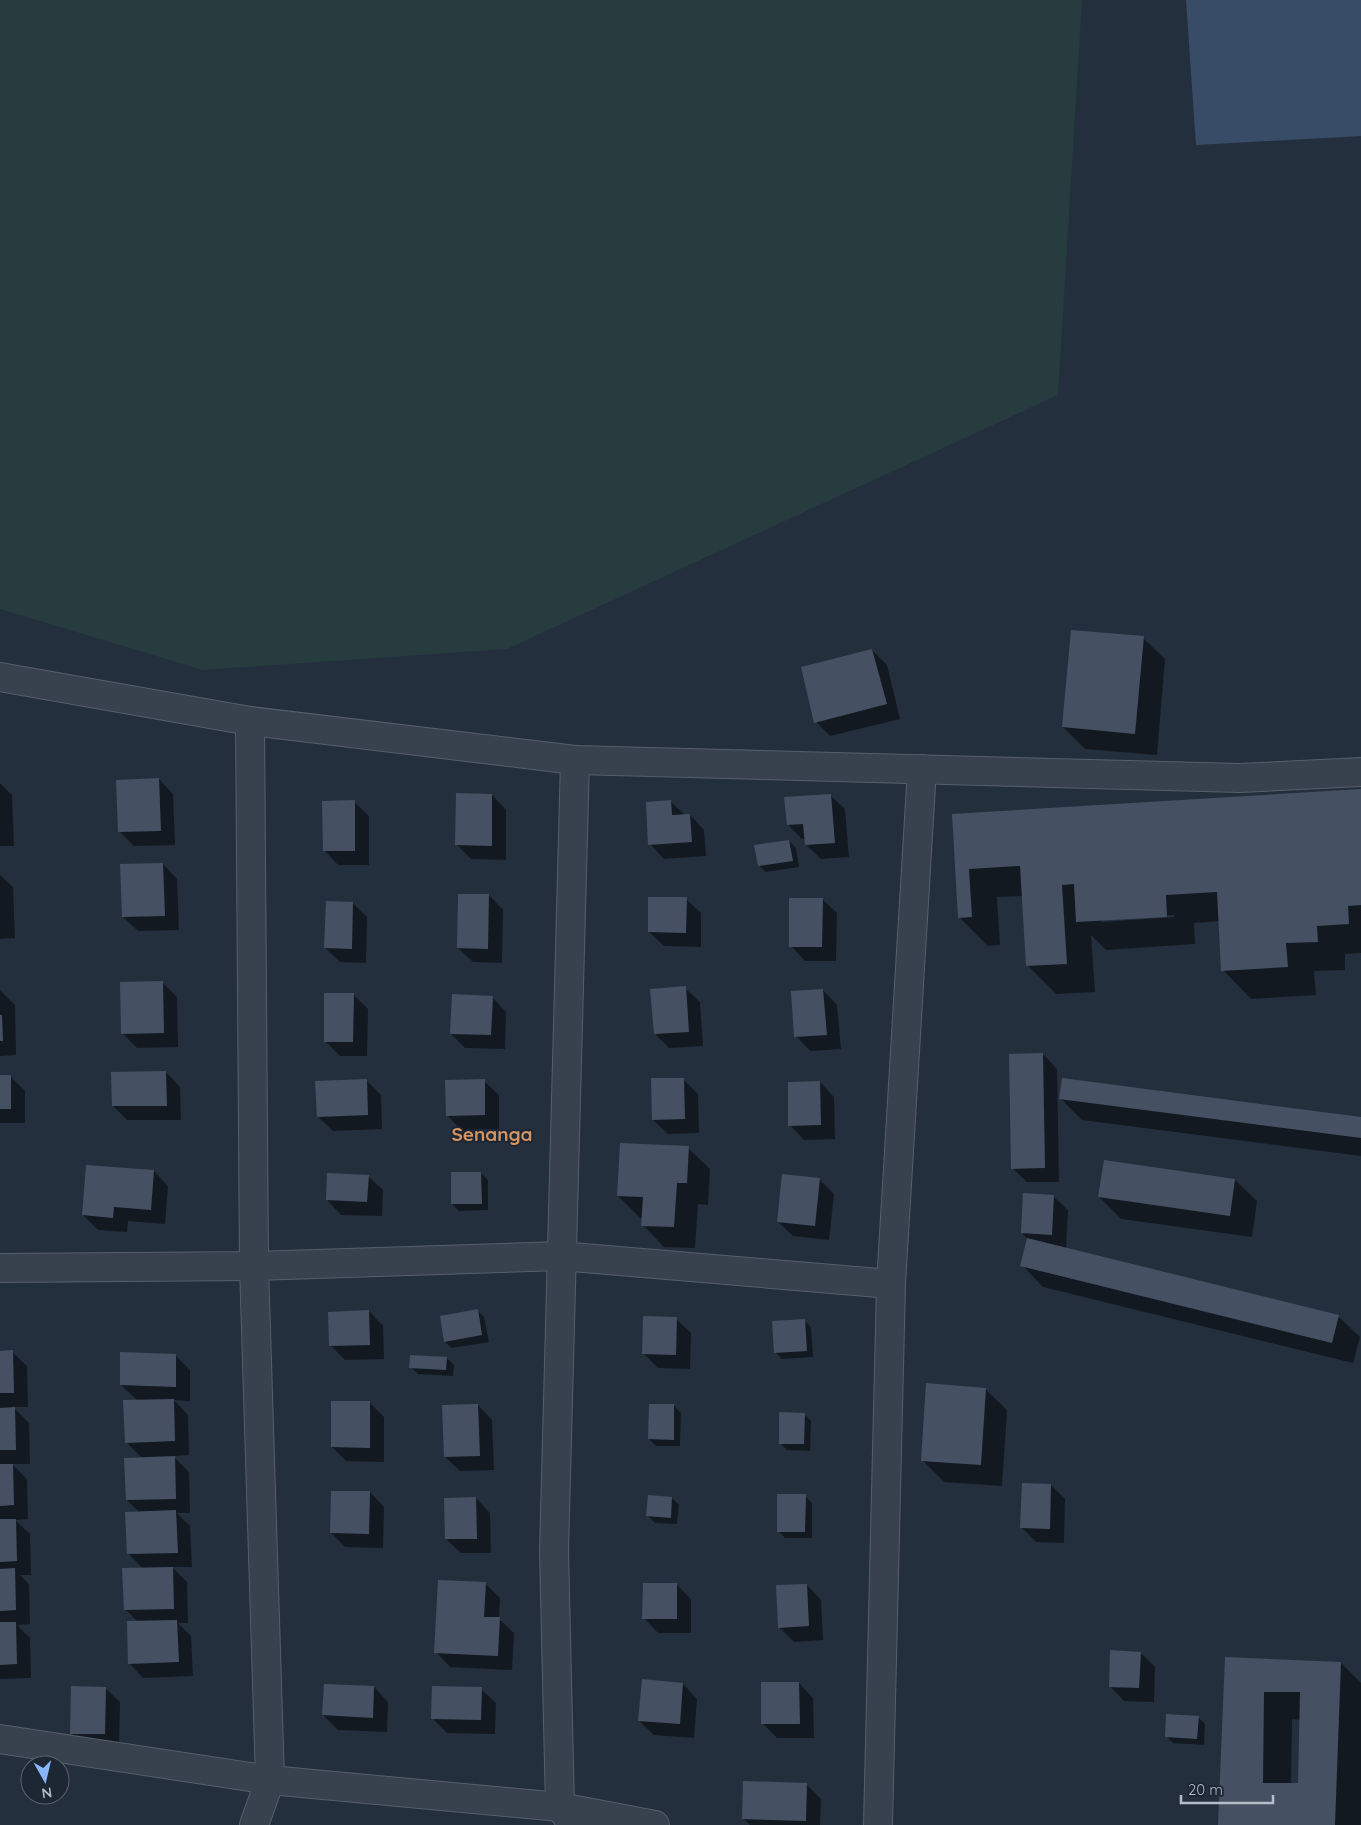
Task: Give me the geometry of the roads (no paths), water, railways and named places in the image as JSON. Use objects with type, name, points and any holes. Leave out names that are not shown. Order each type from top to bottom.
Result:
[{"type":"street","points":[[0,677],[250,721],[575,760],[1240,778],[1361,772]]},
{"type":"street","points":[[250,721],[254,1266],[270,1780],[254,1825]]},
{"type":"street","points":[[566,1816],[554,1551],[560,1256],[575,760]]},
{"type":"street","points":[[878,1825],[891,1284],[922,769]]},
{"type":"street","points":[[0,1268],[254,1266],[560,1256],[891,1284]]},
{"type":"street","points":[[0,1739],[270,1780],[655,1825]]},
{"type":"water","points":[[1186,0],[1361,0],[1361,136],[1196,145]]},
{"type":"district","name":"Senanga","points":[[492,1134]]}]
